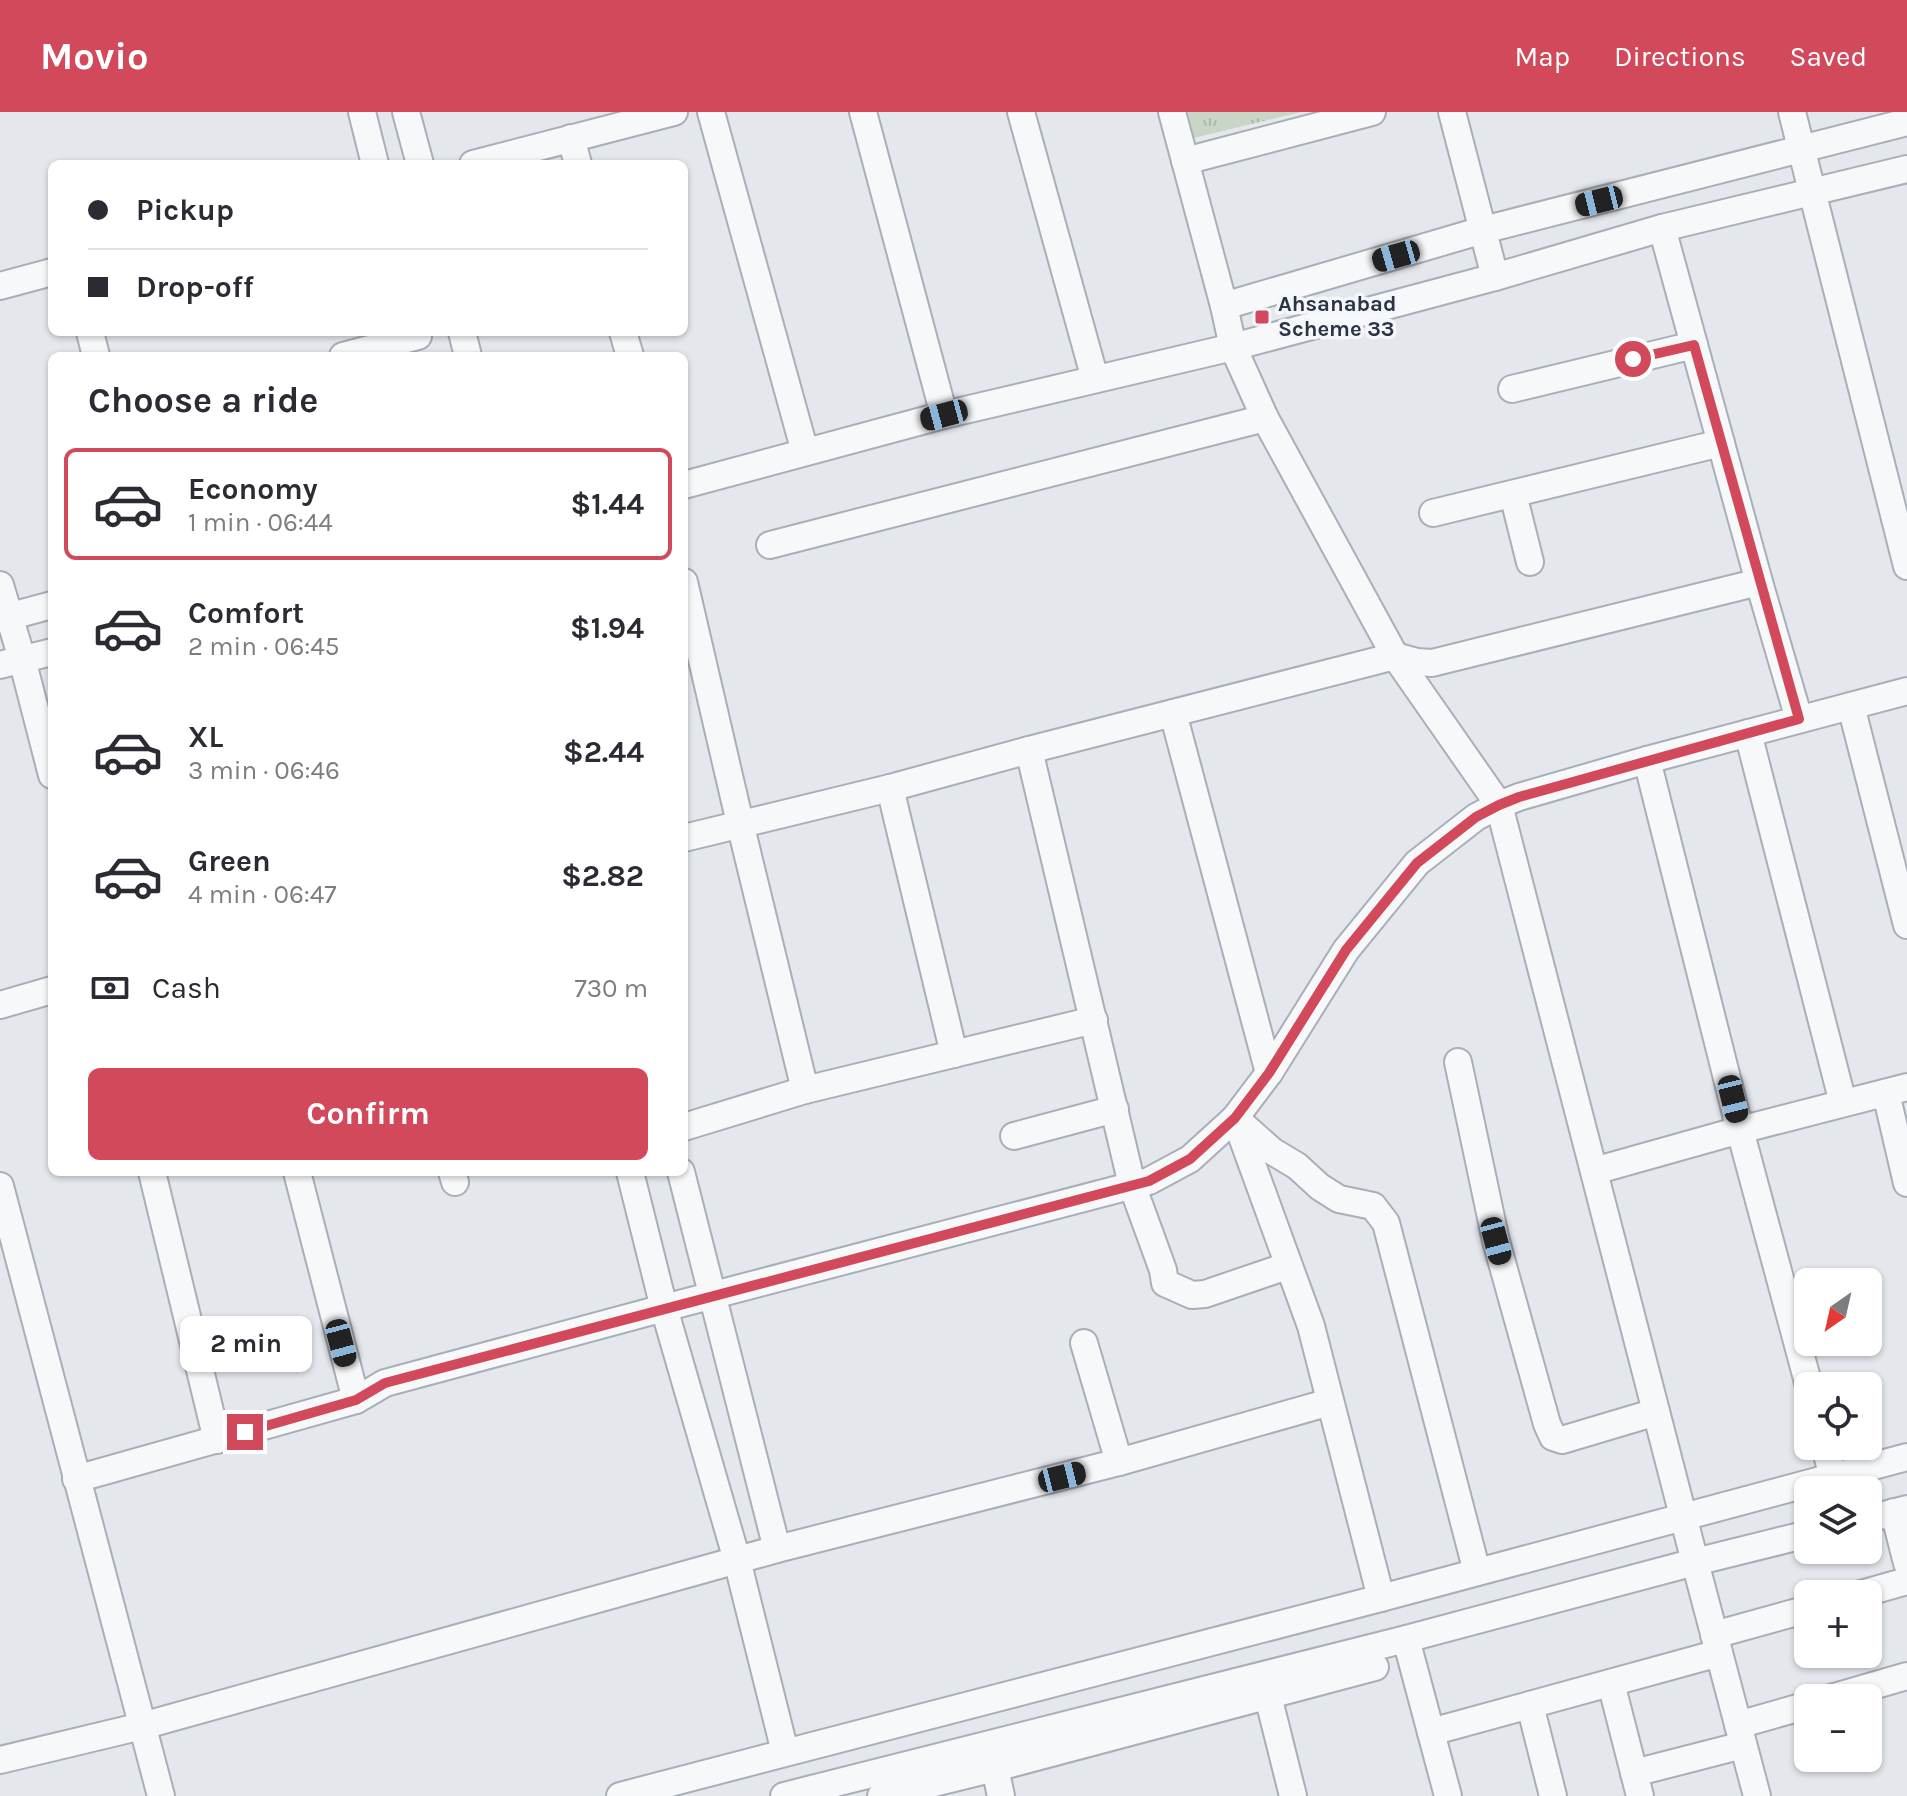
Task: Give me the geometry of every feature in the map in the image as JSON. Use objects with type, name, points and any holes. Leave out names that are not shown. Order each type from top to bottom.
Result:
[{"type":"street","points":[[362,112],[374,160]]},
{"type":"street","points":[[406,112],[419,160]]},
{"type":"street","points":[[488,160],[674,112]]},
{"type":"street","points":[[711,112],[805,452]]},
{"type":"street","points":[[863,112],[944,415]]},
{"type":"street","points":[[1021,112],[1095,379]]},
{"type":"street","points":[[1172,112],[1233,347],[1265,418],[1395,656],[1499,805],[1757,1796]]},
{"type":"street","points":[[1185,161],[1372,112]]},
{"type":"street","points":[[1452,112],[1495,277]]},
{"type":"street","points":[[1792,112],[1907,566]]},
{"type":"street","points":[[1224,306],[1483,230],[1907,122]]},
{"type":"street","points":[[571,138],[577,160]]},
{"type":"street","points":[[688,484],[944,415],[1233,347],[1495,277],[1662,228],[1907,169]]},
{"type":"street","points":[[1662,228],[1799,719]]},
{"type":"street","points":[[0,286],[48,273]]},
{"type":"street","points":[[364,352],[420,341]]},
{"type":"street","points":[[1512,389],[1694,345]]},
{"type":"street","points":[[770,545],[1265,418]]},
{"type":"street","points":[[1433,513],[1721,443]]},
{"type":"street","points":[[1513,494],[1530,562]]},
{"type":"street","points":[[688,837],[890,788],[1395,656],[1432,663],[1759,582]]},
{"type":"street","points":[[0,585],[11,662],[48,764]]},
{"type":"street","points":[[688,599],[805,1090]]},
{"type":"street","points":[[4,618],[48,606]]},
{"type":"street","points":[[11,662],[48,653]]},
{"type":"street","points":[[76,1479],[356,1400],[385,1383],[1149,1181],[1190,1159],[1235,1118],[1269,1073],[1346,950],[1417,863],[1476,817],[1499,805],[1647,760],[1907,691]]},
{"type":"street","points":[[1851,706],[1907,925]]},
{"type":"street","points":[[1173,713],[1269,1073]]},
{"type":"street","points":[[1748,733],[1843,1103]]},
{"type":"street","points":[[1029,750],[1132,1185],[1165,1283],[1192,1295],[1205,1294],[1287,1266]]},
{"type":"street","points":[[1647,760],[1740,1130],[1805,1372]]},
{"type":"street","points":[[890,788],[954,1054]]},
{"type":"street","points":[[0,1005],[48,991]]},
{"type":"street","points":[[688,1126],[805,1090],[1094,1020]]},
{"type":"street","points":[[1458,1062],[1496,1241],[1553,1437],[1562,1440],[1656,1412]]},
{"type":"street","points":[[1594,1171],[1896,1090],[1907,1183]]},
{"type":"street","points":[[1014,1136],[1115,1109]]},
{"type":"street","points":[[1235,1118],[1311,1326],[1381,1598]]},
{"type":"street","points":[[1235,1118],[1320,1187],[1339,1199],[1373,1206],[1386,1223],[1477,1572]]},
{"type":"street","points":[[153,1176],[217,1440]]},
{"type":"street","points":[[298,1176],[356,1400]]},
{"type":"street","points":[[631,1176],[664,1308],[737,1560],[785,1752]]},
{"type":"street","points":[[682,1176],[777,1549]]},
{"type":"street","points":[[0,1186],[3,1216],[161,1796]]},
{"type":"street","points":[[1084,1343],[1119,1462]]},
{"type":"street","points":[[0,1760],[142,1726],[777,1549],[1119,1462],[1330,1402]]},
{"type":"street","points":[[1856,1476],[1907,1457]]},
{"type":"street","points":[[620,1796],[1683,1518],[1794,1493]]},
{"type":"street","points":[[1900,1510],[1907,1563]]},
{"type":"street","points":[[784,1796],[1794,1537]]},
{"type":"street","points":[[1882,1588],[1907,1581]]},
{"type":"street","points":[[1431,1732],[1611,1683],[1794,1614]]},
{"type":"street","points":[[1406,1639],[1448,1796]]},
{"type":"street","points":[[881,1796],[1375,1667]]},
{"type":"street","points":[[1879,1684],[1907,1676]]},
{"type":"street","points":[[1611,1683],[1637,1784],[1794,1711]]},
{"type":"street","points":[[1268,1696],[1287,1794]]},
{"type":"street","points":[[1530,1705],[1553,1796]]},
{"type":"street","points":[[995,1768],[1001,1796]]},
{"type":"green space","points":[[1188,112],[1301,112],[1194,138]]},
{"type":"place","name":"Ahsanabad Scheme 33","points":[[1262,317]]},
{"type":"route","points":[[245,1432],[356,1400],[385,1383],[1149,1181],[1190,1159],[1235,1118],[1269,1073],[1346,950],[1417,863],[1476,817],[1519,797],[1799,719],[1694,345],[1633,359]]}]
